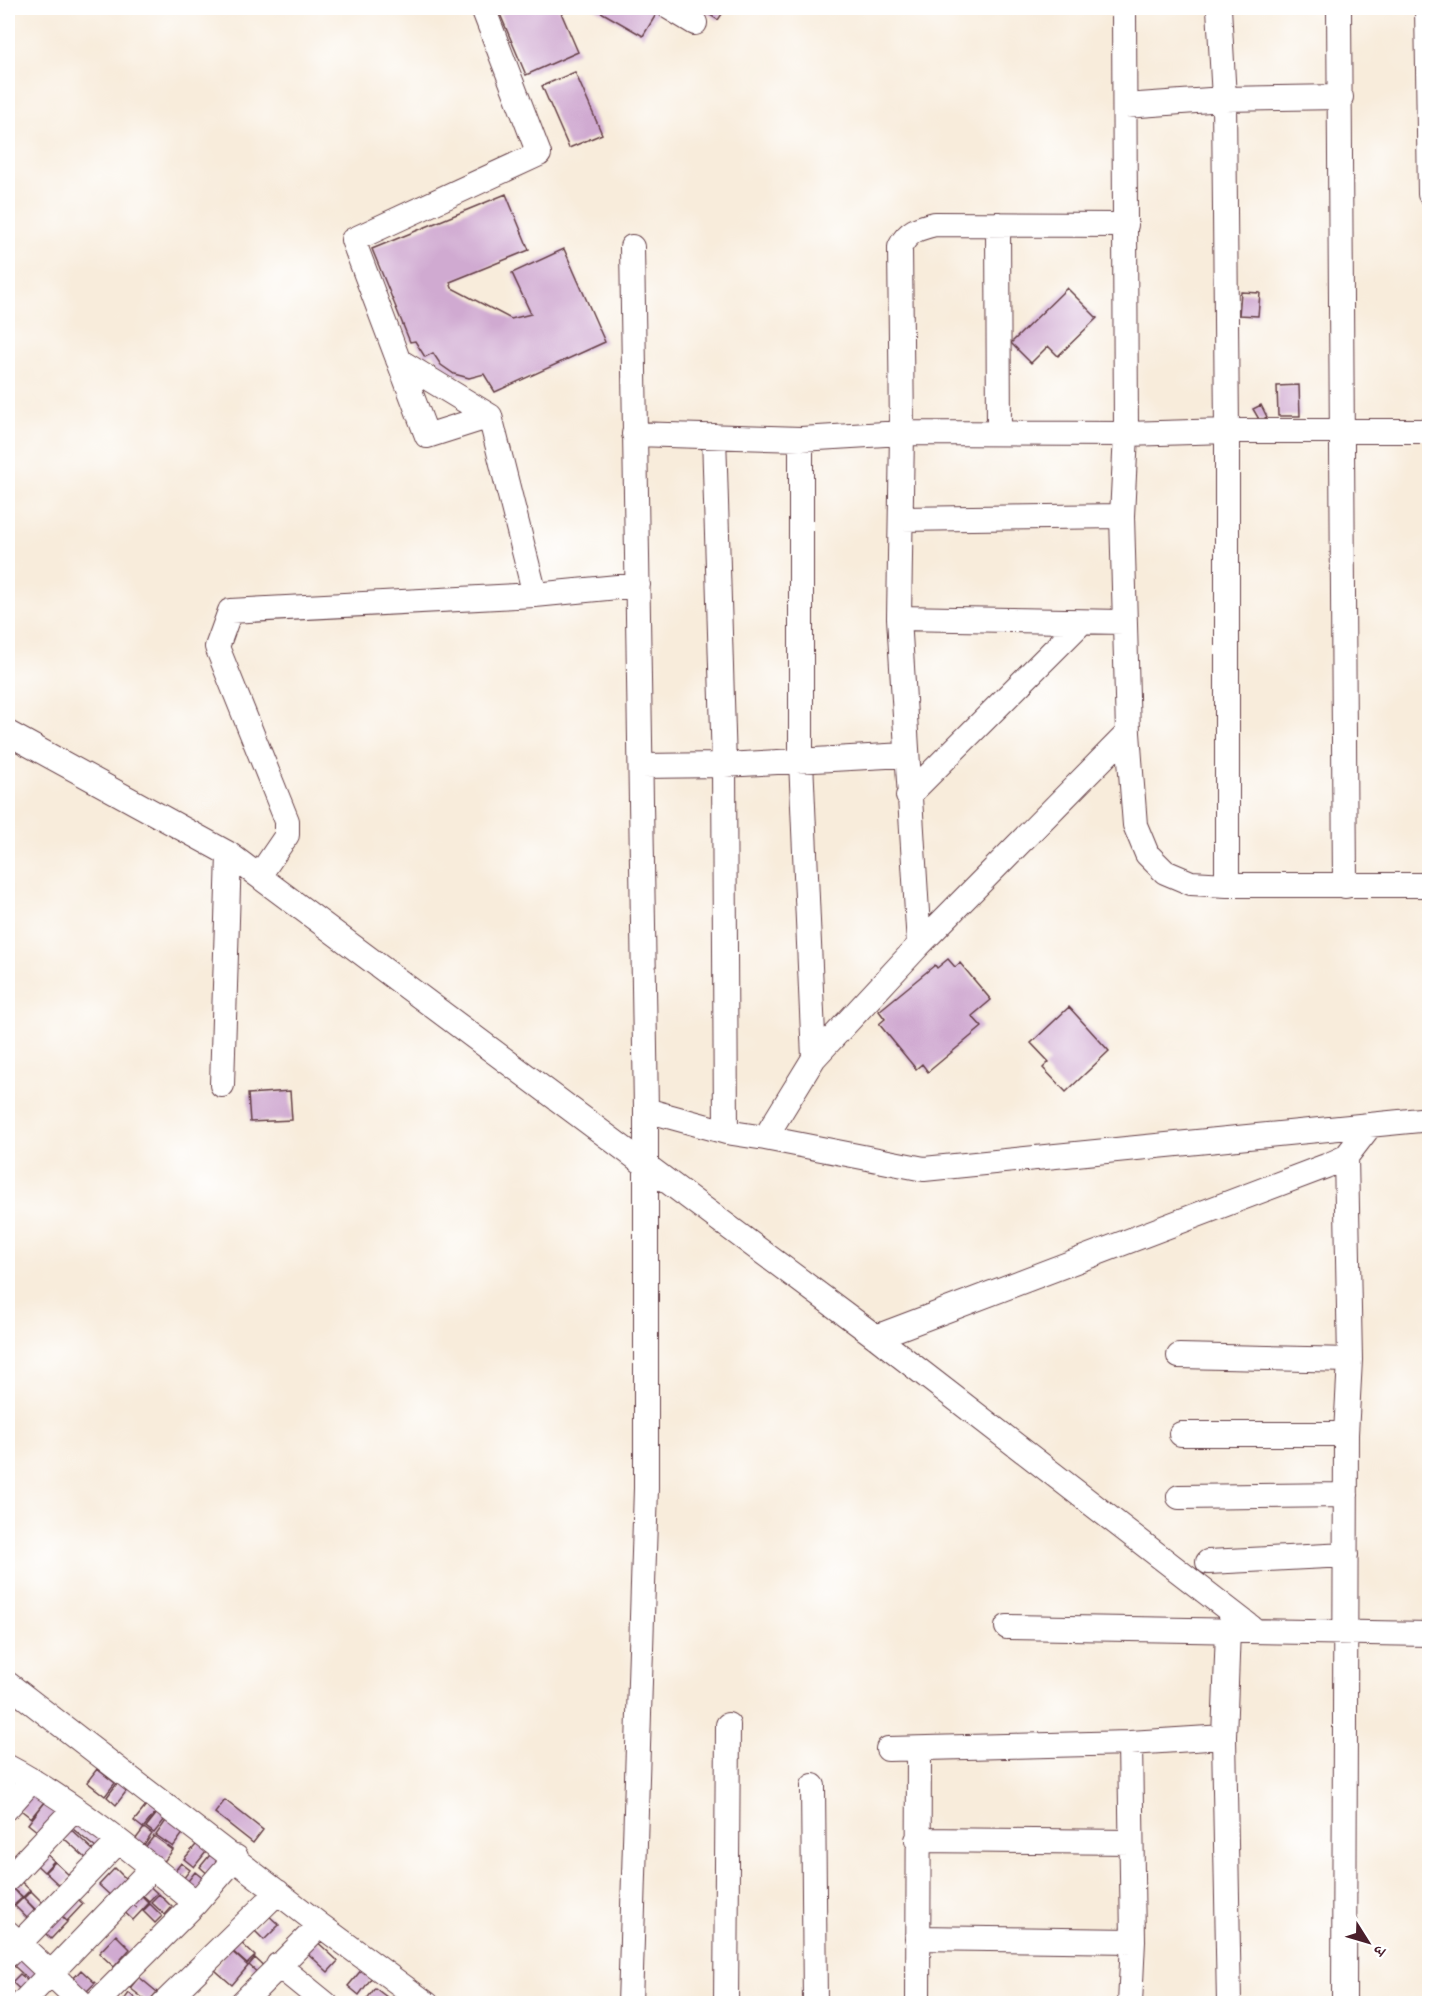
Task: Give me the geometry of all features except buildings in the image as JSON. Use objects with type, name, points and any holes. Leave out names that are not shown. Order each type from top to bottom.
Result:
[{"type":"street","points":[[483,8],[539,154],[353,240],[427,436],[490,416]]},
{"type":"street","points":[[670,8],[695,23]]},
{"type":"street","points":[[1124,8],[1126,434],[1122,516],[1128,734],[1135,825],[1147,854],[1165,872],[1191,883],[1430,885]]},
{"type":"street","points":[[1219,8],[1224,99],[1227,885]]},
{"type":"street","points":[[1339,8],[1345,886]]},
{"type":"street","points":[[1427,8],[1430,194]]},
{"type":"street","points":[[1125,106],[1224,99],[1341,97]]},
{"type":"street","points":[[919,945],[898,618],[902,433],[900,247],[906,235],[919,228],[935,224],[1126,225]]},
{"type":"street","points":[[998,224],[999,433]]},
{"type":"street","points":[[630,2004],[646,1488],[646,1110],[632,247]]},
{"type":"street","points":[[398,360],[490,416],[535,595]]},
{"type":"street","points":[[634,434],[801,439],[902,433],[1126,434],[1227,431],[1430,431]]},
{"type":"street","points":[[714,436],[724,765],[726,1132]]},
{"type":"street","points":[[801,439],[801,761],[814,1058]]},
{"type":"street","points":[[901,519],[1122,516]]},
{"type":"street","points":[[259,876],[286,835],[287,820],[217,647],[230,611],[535,595],[638,585]]},
{"type":"street","points":[[898,618],[1124,622]]},
{"type":"street","points":[[908,796],[1082,622]]},
{"type":"street","points":[[8,733],[229,854],[876,1337],[1256,1631]]},
{"type":"street","points":[[765,1138],[814,1058],[919,945],[1128,734]]},
{"type":"street","points":[[641,766],[724,765],[905,755]]},
{"type":"street","points":[[222,1085],[229,854]]},
{"type":"street","points":[[646,1110],[726,1132],[924,1168],[1430,1119]]},
{"type":"street","points":[[876,1337],[1346,1157],[1369,1126]]},
{"type":"street","points":[[1344,2004],[1346,1434],[1350,1360],[1346,1157]]},
{"type":"street","points":[[1179,1356],[1350,1360]]},
{"type":"street","points":[[1181,1434],[1346,1434]]},
{"type":"street","points":[[1179,1497],[1346,1495]]},
{"type":"street","points":[[1208,1562],[1346,1555]]},
{"type":"street","points":[[1006,1627],[1430,1634]]},
{"type":"street","points":[[1228,1630],[1224,1737],[1229,2004]]},
{"type":"street","points":[[8,1686],[427,2004]]},
{"type":"street","points":[[726,2004],[728,1725]]},
{"type":"street","points":[[888,1749],[1130,1743],[1224,1737]]},
{"type":"street","points":[[1130,1743],[1132,1941],[1130,2004]]},
{"type":"street","points":[[918,2004],[919,1749]]},
{"type":"street","points":[[8,1767],[32,1780],[153,1867],[196,1903]]},
{"type":"street","points":[[8,1807],[32,1780]]},
{"type":"street","points":[[813,1786],[815,2004]]},
{"type":"street","points":[[8,1879],[73,1810]]},
{"type":"street","points":[[917,1840],[1131,1842]]},
{"type":"street","points":[[83,2004],[51,1973],[11,1943],[118,1842]]},
{"type":"street","points":[[95,2004],[196,1903],[236,1857]]},
{"type":"street","points":[[21,2004],[153,1867]]},
{"type":"street","points":[[163,2004],[278,1892]]},
{"type":"street","points":[[241,2004],[320,1925]]},
{"type":"street","points":[[917,1938],[1132,1941]]},
{"type":"street","points":[[278,1965],[326,2004]]}]
